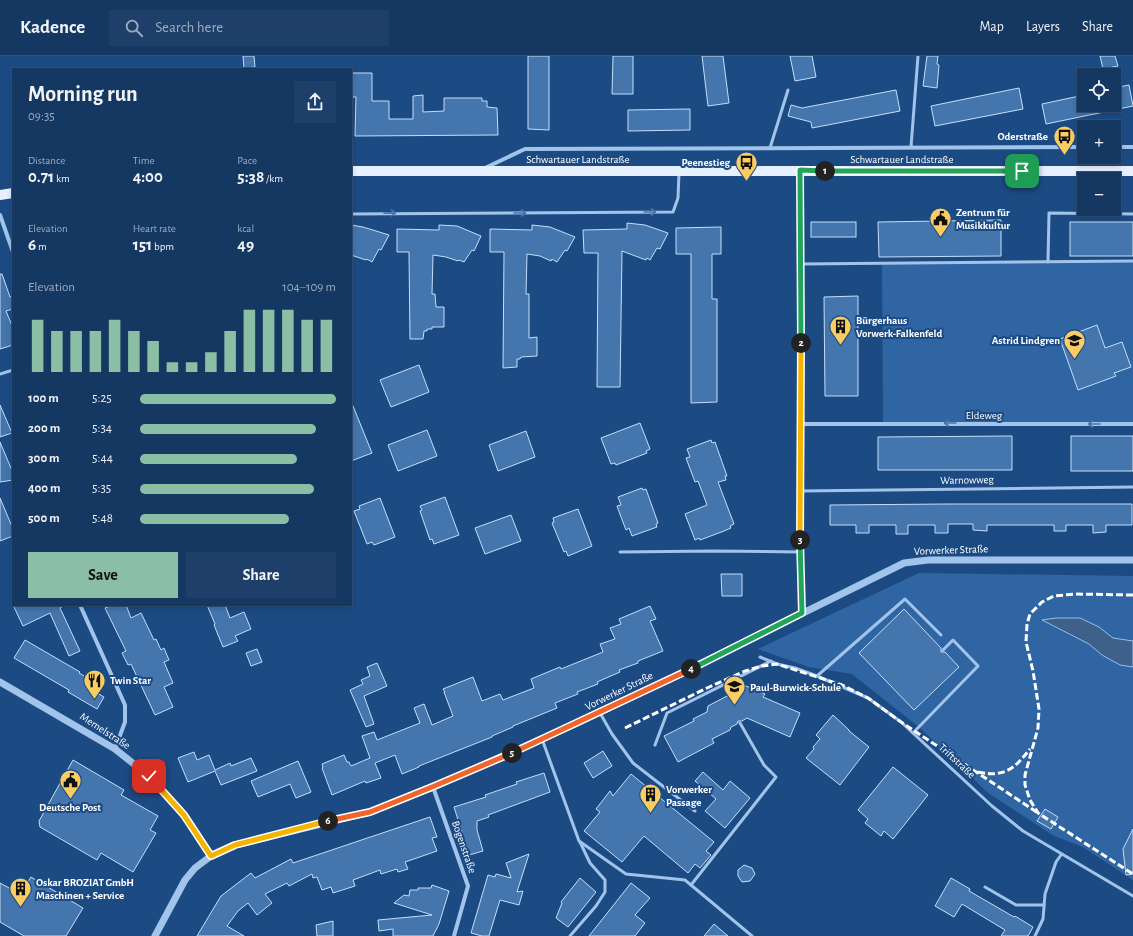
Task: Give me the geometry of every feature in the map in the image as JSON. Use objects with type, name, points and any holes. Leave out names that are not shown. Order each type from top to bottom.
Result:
[{"type":"main road","name":"Schwartauer Landstraße","points":[[352,171],[1133,171]]},
{"type":"main road","points":[[0,195],[12,193]]},
{"type":"street","points":[[1121,147],[1133,146]]},
{"type":"street","name":"Schwartauer Landstraße","points":[[478,171],[525,149],[1077,147]]},
{"type":"street","points":[[800,170],[800,552],[802,613]]},
{"type":"street","points":[[0,215],[12,249]]},
{"type":"street","name":"Eldeweg","points":[[801,424],[1133,424]]},
{"type":"street","name":"Vorwerker Straße","points":[[155,936],[185,880],[195,868],[211,856],[235,845],[370,812],[432,787],[600,712],[904,564],[928,560],[1133,560]]},
{"type":"street","points":[[80,606],[125,705],[125,722],[114,749]]},
{"type":"street","name":"Memelstraße","points":[[0,682],[114,749],[149,776],[184,815],[211,856]]},
{"type":"street","name":"Bogenstraße","points":[[432,787],[468,886],[454,936]]},
{"type":"lane","points":[[911,147],[918,56]]},
{"type":"lane","points":[[770,148],[788,90]]},
{"type":"lane","points":[[352,214],[673,212],[678,198],[679,171]]},
{"type":"lane","points":[[1048,262],[1049,213],[1133,214]]},
{"type":"lane","points":[[800,264],[1133,262]]},
{"type":"lane","points":[[0,374],[12,370]]},
{"type":"lane","name":"Warnowweg","points":[[800,491],[1133,488]]},
{"type":"lane","points":[[620,552],[800,552]]},
{"type":"lane","points":[[817,676],[905,598],[941,635]]},
{"type":"lane","points":[[913,733],[978,666],[953,640],[943,650]]},
{"type":"lane","name":"Triftstraße","points":[[760,657],[817,676],[868,698],[901,722],[992,806],[1023,831],[1061,855],[1099,875],[1133,896]]},
{"type":"lane","points":[[655,745],[667,713],[771,661]]},
{"type":"lane","points":[[600,712],[612,734],[633,763],[695,811]]},
{"type":"lane","points":[[691,885],[776,777],[764,765],[740,722]]},
{"type":"lane","points":[[542,739],[579,841],[590,863],[605,880],[605,892],[596,906],[570,936]]},
{"type":"lane","points":[[579,841],[626,874],[684,880],[752,936]]},
{"type":"lane","points":[[1035,936],[1043,919],[1045,894],[1056,862],[1061,855]]},
{"type":"lane","points":[[985,887],[1016,905],[1044,905]]},
{"type":"shaded area","points":[[1133,261],[1133,424],[883,423],[882,264]]},
{"type":"shaded area","points":[[919,573],[1133,576],[1133,880],[1083,847],[1054,836],[988,793],[920,728],[852,674],[809,667],[758,649]]},
{"type":"shaded area","points":[[1056,618],[1080,618],[1099,627],[1113,638],[1133,641],[1133,667],[1120,665],[1102,655],[1089,644],[1042,620]]},
{"type":"building","points":[[243,56],[254,56],[255,67],[244,68]]},
{"type":"building","points":[[528,56],[549,56],[549,130],[528,129]]},
{"type":"building","points":[[613,56],[633,56],[633,94],[612,94]]},
{"type":"building","points":[[702,56],[723,56],[729,103],[708,106]]},
{"type":"building","points":[[790,56],[812,56],[816,77],[795,81]]},
{"type":"building","points":[[927,56],[938,56],[937,64],[939,65],[937,88],[923,86]]},
{"type":"building","points":[[1100,56],[1115,56],[1118,66],[1103,68]]},
{"type":"building","points":[[352,73],[372,73],[372,101],[389,101],[389,119],[413,119],[413,96],[423,95],[423,112],[444,111],[444,98],[482,98],[482,101],[487,101],[487,107],[497,108],[498,135],[355,136],[356,97],[352,97]]},
{"type":"building","points":[[1129,85],[1133,106],[1121,108],[1121,87]]},
{"type":"building","points":[[1019,88],[1023,109],[935,126],[931,106]]},
{"type":"building","points":[[896,90],[900,111],[812,128],[811,122],[788,116],[791,105],[802,108]]},
{"type":"building","points":[[1077,96],[1077,112],[1104,112],[1046,124],[1042,104]]},
{"type":"building","points":[[690,109],[690,130],[628,131],[628,110]]},
{"type":"building","points":[[1001,220],[1001,256],[879,257],[878,222]]},
{"type":"building","points":[[811,222],[856,222],[856,237],[811,237]]},
{"type":"building","points":[[1070,222],[1133,222],[1133,256],[1070,256]]},
{"type":"building","points":[[627,223],[645,225],[668,233],[660,249],[657,248],[650,260],[647,258],[646,260],[622,251],[620,387],[597,387],[598,253],[584,253],[583,230],[627,229]]},
{"type":"building","points":[[352,225],[389,235],[381,250],[379,249],[372,262],[367,259],[366,260],[352,255]]},
{"type":"building","points":[[439,225],[457,226],[481,236],[474,251],[472,250],[464,262],[433,255],[432,294],[435,294],[436,307],[444,307],[444,327],[432,327],[432,329],[427,329],[427,331],[424,331],[423,339],[410,339],[409,252],[397,252],[397,229],[439,230]]},
{"type":"building","points":[[532,225],[550,227],[575,237],[567,251],[565,250],[557,262],[552,259],[551,261],[540,256],[527,254],[526,294],[529,294],[529,338],[537,337],[537,356],[521,357],[520,359],[517,359],[517,367],[503,368],[504,252],[490,252],[490,229],[532,230]]},
{"type":"building","points":[[721,227],[721,254],[712,254],[712,299],[717,299],[717,402],[691,403],[691,254],[676,254],[676,228]]},
{"type":"building","points":[[0,274],[2,274],[10,297],[12,296],[12,309],[6,311],[12,326],[12,345],[0,349]]},
{"type":"building","name":"Bürgerhaus Vorwerk-Falkenfeld","points":[[858,296],[858,396],[825,396],[824,297]]},
{"type":"building","points":[[1097,325],[1105,348],[1122,342],[1131,367],[1114,373],[1116,376],[1078,390],[1060,339]]},
{"type":"building","points":[[419,365],[429,392],[391,407],[380,380]]},
{"type":"building","points":[[352,403],[372,453],[352,461]]},
{"type":"building","points":[[0,405],[12,433],[0,437]]},
{"type":"building","points":[[640,423],[650,449],[646,451],[647,453],[616,465],[615,463],[611,464],[601,438]]},
{"type":"building","points":[[427,430],[437,456],[398,471],[388,445]]},
{"type":"building","points":[[526,431],[535,457],[498,471],[489,445]]},
{"type":"building","points":[[1012,436],[1012,470],[878,470],[878,437]]},
{"type":"building","points":[[1071,436],[1133,436],[1133,471],[1071,471]]},
{"type":"building","points":[[711,440],[712,443],[715,442],[727,476],[725,476],[726,480],[718,482],[734,524],[730,526],[731,528],[724,531],[700,540],[699,538],[695,540],[685,514],[707,505],[698,481],[695,482],[686,458],[690,457],[687,449]]},
{"type":"building","points":[[0,442],[12,471],[12,480],[0,482]]},
{"type":"building","points":[[642,488],[643,490],[646,489],[658,523],[656,524],[657,527],[632,536],[629,528],[626,530],[617,506],[621,505],[618,497]]},
{"type":"building","points":[[445,497],[459,535],[434,544],[432,539],[430,540],[420,511],[422,510],[420,506]]},
{"type":"building","points":[[0,498],[12,527],[12,536],[0,541]]},
{"type":"building","points":[[380,498],[395,537],[374,545],[372,542],[367,544],[354,511],[360,509],[359,506]]},
{"type":"building","points":[[1132,504],[1132,525],[1106,525],[1106,532],[1093,533],[1093,525],[1066,525],[1066,531],[1054,531],[1054,525],[987,525],[987,531],[973,530],[973,524],[948,524],[948,533],[935,533],[935,525],[908,525],[908,534],[896,534],[896,525],[869,525],[869,533],[856,533],[856,525],[830,525],[830,505]]},
{"type":"building","points":[[578,509],[592,546],[568,556],[566,551],[564,552],[552,523],[554,522],[553,518]]},
{"type":"building","points":[[511,515],[521,541],[485,554],[475,528]]},
{"type":"building","points":[[721,574],[742,574],[742,596],[722,596]]},
{"type":"building","points":[[13,606],[63,606],[60,608],[80,651],[69,656],[50,613],[23,626]]},
{"type":"building","points":[[110,606],[126,606],[131,618],[141,613],[154,640],[156,639],[161,650],[164,648],[169,660],[164,662],[173,683],[164,687],[173,707],[155,715],[131,664],[128,665],[122,653],[126,651],[105,608]]},
{"type":"building","points":[[207,606],[225,606],[230,618],[244,612],[251,629],[235,636],[238,641],[223,647],[214,625],[215,624]]},
{"type":"building","points":[[650,606],[656,619],[650,621],[663,651],[619,670],[620,672],[597,682],[598,684],[555,703],[557,708],[513,726],[492,737],[402,774],[395,755],[375,763],[381,778],[366,783],[365,781],[332,795],[322,768],[322,764],[344,755],[347,762],[349,762],[351,766],[370,758],[362,736],[374,732],[377,740],[420,723],[414,708],[424,704],[432,725],[453,716],[443,689],[473,677],[482,701],[500,694],[503,700],[534,688],[531,679],[603,652],[600,644],[615,639],[610,628],[621,624],[619,619]]},
{"type":"building","points":[[904,609],[941,648],[941,652],[945,652],[959,667],[914,710],[859,653]]},
{"type":"building","points":[[25,640],[80,672],[79,673],[99,685],[95,692],[104,697],[97,709],[68,692],[69,690],[14,658]]},
{"type":"building","points":[[257,649],[262,662],[251,666],[246,653]]},
{"type":"building","points":[[377,663],[387,686],[364,696],[374,724],[366,727],[350,690],[363,684],[361,680],[370,676],[367,667]]},
{"type":"building","points":[[746,686],[765,694],[763,697],[800,713],[790,737],[747,718],[742,721],[738,721],[737,724],[731,727],[730,730],[712,739],[714,743],[678,762],[664,736],[694,721],[693,719],[707,712],[708,706]]},
{"type":"building","points":[[833,715],[849,731],[869,747],[840,785],[806,758],[820,739],[816,735]]},
{"type":"building","points":[[603,751],[612,766],[593,778],[584,763]]},
{"type":"building","points":[[194,752],[197,760],[209,755],[215,770],[230,763],[231,766],[251,758],[257,771],[221,785],[215,771],[188,782],[178,758]]},
{"type":"building","points":[[73,760],[124,790],[121,795],[158,816],[150,830],[156,833],[133,872],[101,853],[97,860],[40,827],[39,821]]},
{"type":"building","points":[[298,761],[311,792],[296,798],[290,784],[258,797],[251,781]]},
{"type":"building","points":[[893,767],[928,795],[893,839],[884,831],[881,836],[865,823],[868,819],[858,810]]},
{"type":"building","points":[[703,772],[723,790],[730,781],[750,798],[725,828],[705,811],[716,799],[695,781]]},
{"type":"building","points":[[544,773],[550,792],[488,815],[489,817],[477,821],[477,830],[483,851],[469,855],[454,807],[486,797],[485,795],[517,784],[516,782]]},
{"type":"building","name":"Vorwerker Passage","points":[[631,774],[714,842],[706,851],[711,855],[700,868],[695,864],[688,873],[644,836],[622,862],[584,831],[600,812],[596,809],[610,791],[613,796]]},
{"type":"building","points":[[1045,809],[1058,817],[1051,829],[1037,821]]},
{"type":"building","points":[[430,817],[437,837],[432,838],[437,851],[405,862],[408,869],[398,872],[397,869],[381,874],[380,870],[353,880],[355,886],[333,893],[331,887],[322,890],[317,877],[313,878],[312,874],[289,886],[287,883],[265,894],[272,903],[257,915],[248,903],[238,911],[227,926],[244,936],[197,936],[221,896],[251,873],[255,878],[291,859],[293,863]]},
{"type":"building","points":[[1133,829],[1133,874],[1126,875],[1123,849]]},
{"type":"building","points":[[529,854],[517,892],[523,891],[519,905],[500,900],[489,936],[471,933],[488,875],[495,877],[496,874],[511,878],[506,863]]},
{"type":"building","points":[[744,865],[752,868],[755,874],[750,881],[742,882],[738,876],[738,870]]},
{"type":"building","name":"Oskar BROZIAT GmbH Maschinen + Service","points":[[31,877],[83,908],[66,936],[24,936],[0,922],[0,883],[20,894]]},
{"type":"building","points":[[580,878],[596,892],[568,927],[556,918],[562,903],[561,902]]},
{"type":"building","points":[[951,878],[970,889],[969,891],[1033,927],[1028,936],[1001,936],[1005,930],[962,904],[954,917],[935,906]]},
{"type":"building","points":[[631,883],[650,898],[635,915],[645,923],[635,936],[589,936]]},
{"type":"building","points":[[432,885],[449,891],[439,924],[433,936],[393,936],[393,929],[379,931],[378,920],[432,915],[394,903],[404,895],[409,896],[410,890],[418,890],[418,888],[431,888]]},
{"type":"building","points":[[333,921],[333,936],[317,936],[316,925]]},
{"type":"building","points":[[714,924],[728,936],[704,936]]},
{"type":"railway","points":[[1133,595],[1075,594],[1054,596],[1042,602],[1030,614],[1027,624],[1026,642],[1033,671],[1039,709],[1038,728],[1025,775],[1025,785],[1030,800],[1038,813],[1133,874]]},
{"type":"railway","points":[[625,728],[745,671],[762,666],[777,664],[842,685],[868,698],[901,722],[1038,813]]},
{"type":"railway","points":[[978,772],[995,774],[1008,770],[1014,766],[1030,749]]},
{"type":"place","name":"Oderstraße","points":[[1064,156]]},
{"type":"place","name":"Peenestieg","points":[[746,182]]},
{"type":"place","name":"Zentrum für Musikkultur","points":[[941,238]]},
{"type":"place","name":"Bürgerhaus Vorwerk-Falkenfeld","points":[[841,346]]},
{"type":"place","name":"Astrid Lindgren","points":[[1075,360]]},
{"type":"place","name":"Twin Star","points":[[95,700]]},
{"type":"place","name":"Paul-Burwick-Schule","points":[[735,706]]},
{"type":"place","name":"Deutsche Post","points":[[70,800]]},
{"type":"place","name":"Vorwerker Passage","points":[[650,814]]},
{"type":"place","name":"Oskar BROZIAT GmbH Maschinen + Service","points":[[21,908]]},
{"type":"route","points":[[149,776],[184,815],[211,856],[235,845],[370,812],[405,799],[506,756],[600,712],[802,613],[800,552],[800,170],[1022,171]]}]
